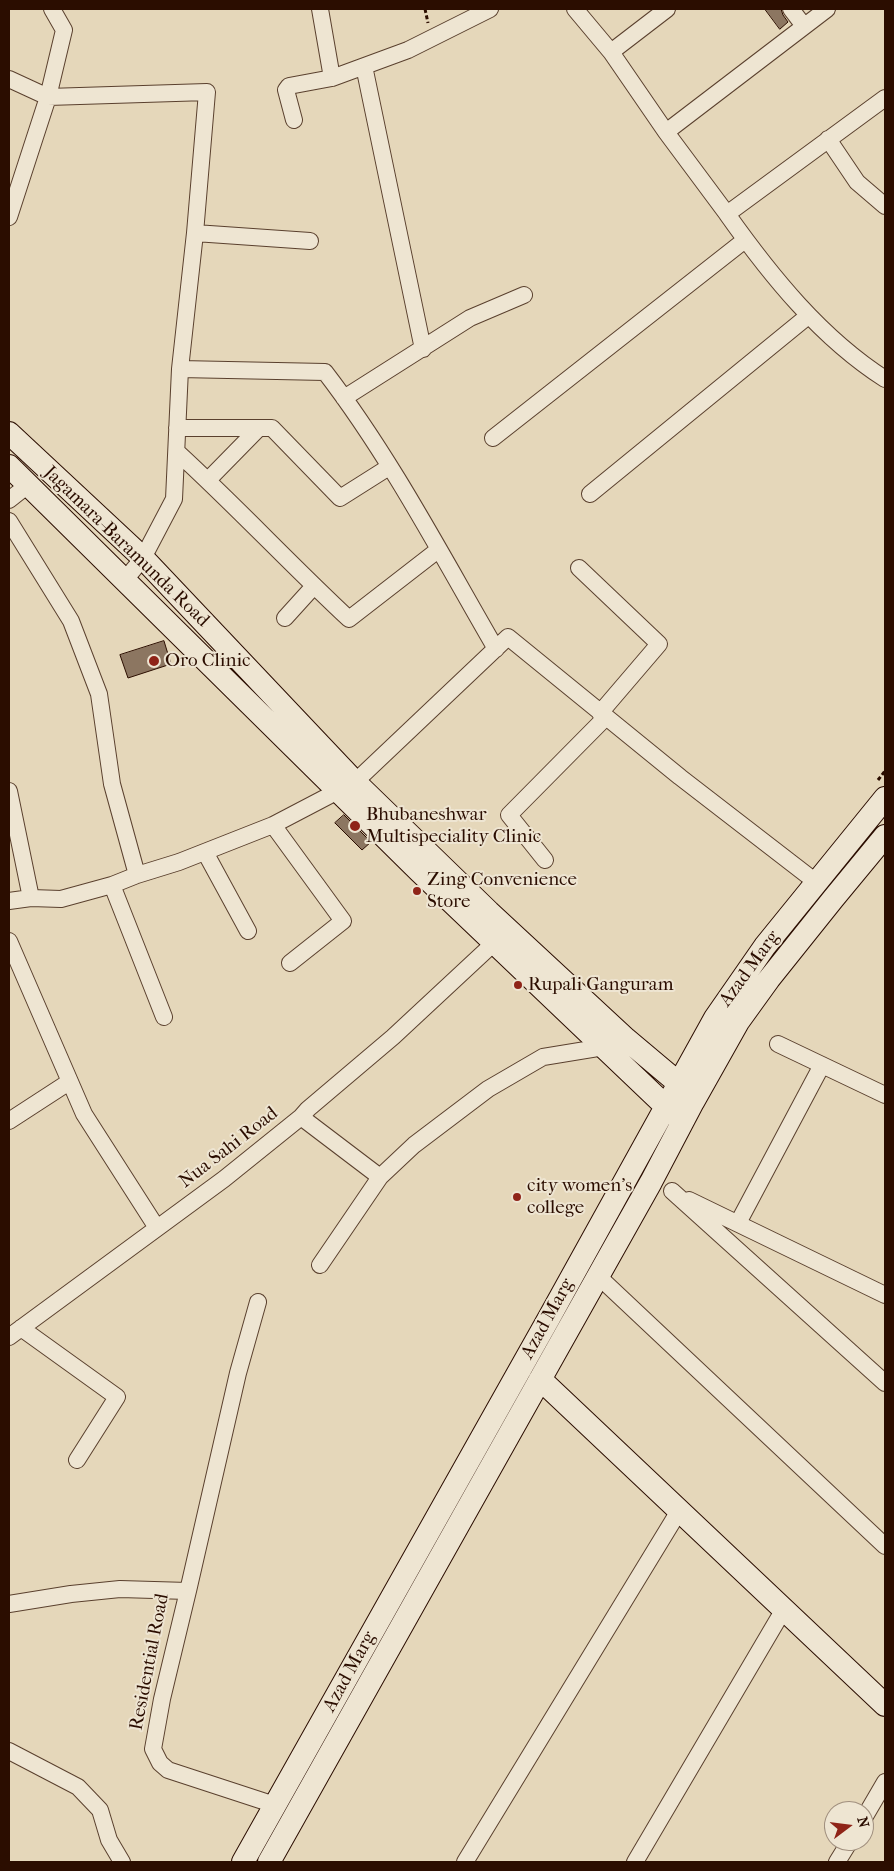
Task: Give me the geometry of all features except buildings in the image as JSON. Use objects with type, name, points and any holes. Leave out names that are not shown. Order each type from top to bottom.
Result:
[{"type":"street","points":[[9,217],[48,97],[64,30],[52,9]]},
{"type":"street","points":[[320,9],[332,78]]},
{"type":"street","points":[[294,120],[286,90],[289,86],[332,78],[408,50],[490,9]]},
{"type":"street","points":[[574,9],[611,52],[666,132],[745,240],[808,316],[865,366],[885,379]]},
{"type":"street","points":[[611,52],[667,9]]},
{"type":"street","points":[[791,9],[804,26]]},
{"type":"street","points":[[666,132],[827,9]]},
{"type":"street","points":[[364,66],[423,349]]},
{"type":"street","points":[[9,79],[48,97],[207,92],[195,233],[180,369],[174,498],[143,558],[124,581]]},
{"type":"street","points":[[727,214],[885,98]]},
{"type":"street","points":[[828,139],[857,182],[885,206]]},
{"type":"street","points":[[195,233],[310,241]]},
{"type":"street","points":[[493,438],[745,240]]},
{"type":"street","points":[[344,398],[470,318],[524,295]]},
{"type":"street","points":[[590,494],[808,316]]},
{"type":"street","points":[[180,369],[325,372],[389,467],[496,649]]},
{"type":"street","points":[[177,428],[272,428],[340,498],[389,467]]},
{"type":"street","points":[[208,480],[259,428]]},
{"type":"street","name":"Jagamara-Baramunda Road","points":[[9,433],[143,558],[347,787],[419,871],[683,1122]]},
{"type":"street","points":[[177,452],[349,618],[438,550]]},
{"type":"street","name":"Jagamara-Baramunda Road","points":[[9,466],[124,581],[347,787],[489,912],[626,1039],[696,1097]]},
{"type":"street","points":[[9,500],[28,485]]},
{"type":"street","points":[[9,520],[71,621],[99,694],[112,784],[137,875]]},
{"type":"street","points":[[545,860],[509,815],[603,715],[660,644],[579,568]]},
{"type":"street","points":[[285,618],[314,586]]},
{"type":"street","points":[[9,901],[30,898],[61,899],[112,885],[205,852],[273,825],[347,787],[508,637],[687,783],[816,882]]},
{"type":"street","points":[[9,791],[30,898]]},
{"type":"street","name":"Azad Marg","points":[[243,1862],[549,1318],[715,1018],[765,946],[885,798]]},
{"type":"street","points":[[273,825],[343,921],[290,963]]},
{"type":"street","name":"Azad Marg","points":[[269,1862],[651,1182],[738,1022],[769,979],[885,836]]},
{"type":"street","points":[[205,852],[248,931]]},
{"type":"street","points":[[112,885],[164,1017]]},
{"type":"street","points":[[9,941],[84,1114],[157,1228]]},
{"type":"street","points":[[301,1117],[393,1037],[494,943]]},
{"type":"street","points":[[778,1044],[885,1095]]},
{"type":"street","points":[[320,1265],[380,1177],[414,1145],[488,1089],[543,1058],[604,1047]]},
{"type":"street","points":[[738,1223],[822,1064]]},
{"type":"street","points":[[9,1121],[69,1082]]},
{"type":"street","name":"Nua Sahi Road","points":[[15,1332],[224,1178],[301,1117],[380,1177]]},
{"type":"street","points":[[651,1182],[885,1295]]},
{"type":"street","points":[[672,1191],[885,1383]]},
{"type":"street","points":[[598,1276],[885,1546]]},
{"type":"street","points":[[188,1591],[238,1373],[258,1302]]},
{"type":"street","points":[[15,1332],[117,1397],[77,1460]]},
{"type":"street","points":[[540,1379],[885,1705]]},
{"type":"street","points":[[465,1862],[679,1511]]},
{"type":"street","name":"Residential Road","points":[[9,1604],[71,1594],[120,1589],[188,1591],[162,1699],[153,1749],[160,1763],[168,1770],[275,1805]]},
{"type":"street","points":[[636,1862],[784,1609]]},
{"type":"street","points":[[9,1751],[78,1787],[100,1810],[110,1840],[122,1862]]},
{"type":"street","points":[[874,1801],[885,1782]]},
{"type":"street","points":[[837,1862],[844,1851]]},
{"type":"place","name":"Oro Clinic","points":[[154,661]]},
{"type":"place","name":"Bhubaneshwar Multispeciality Clinic","points":[[355,826]]},
{"type":"place","name":"Zing Convenience Store","points":[[417,891]]},
{"type":"place","name":"Rupali Ganguram","points":[[518,985]]},
{"type":"place","name":"city women's college","points":[[517,1197]]}]
